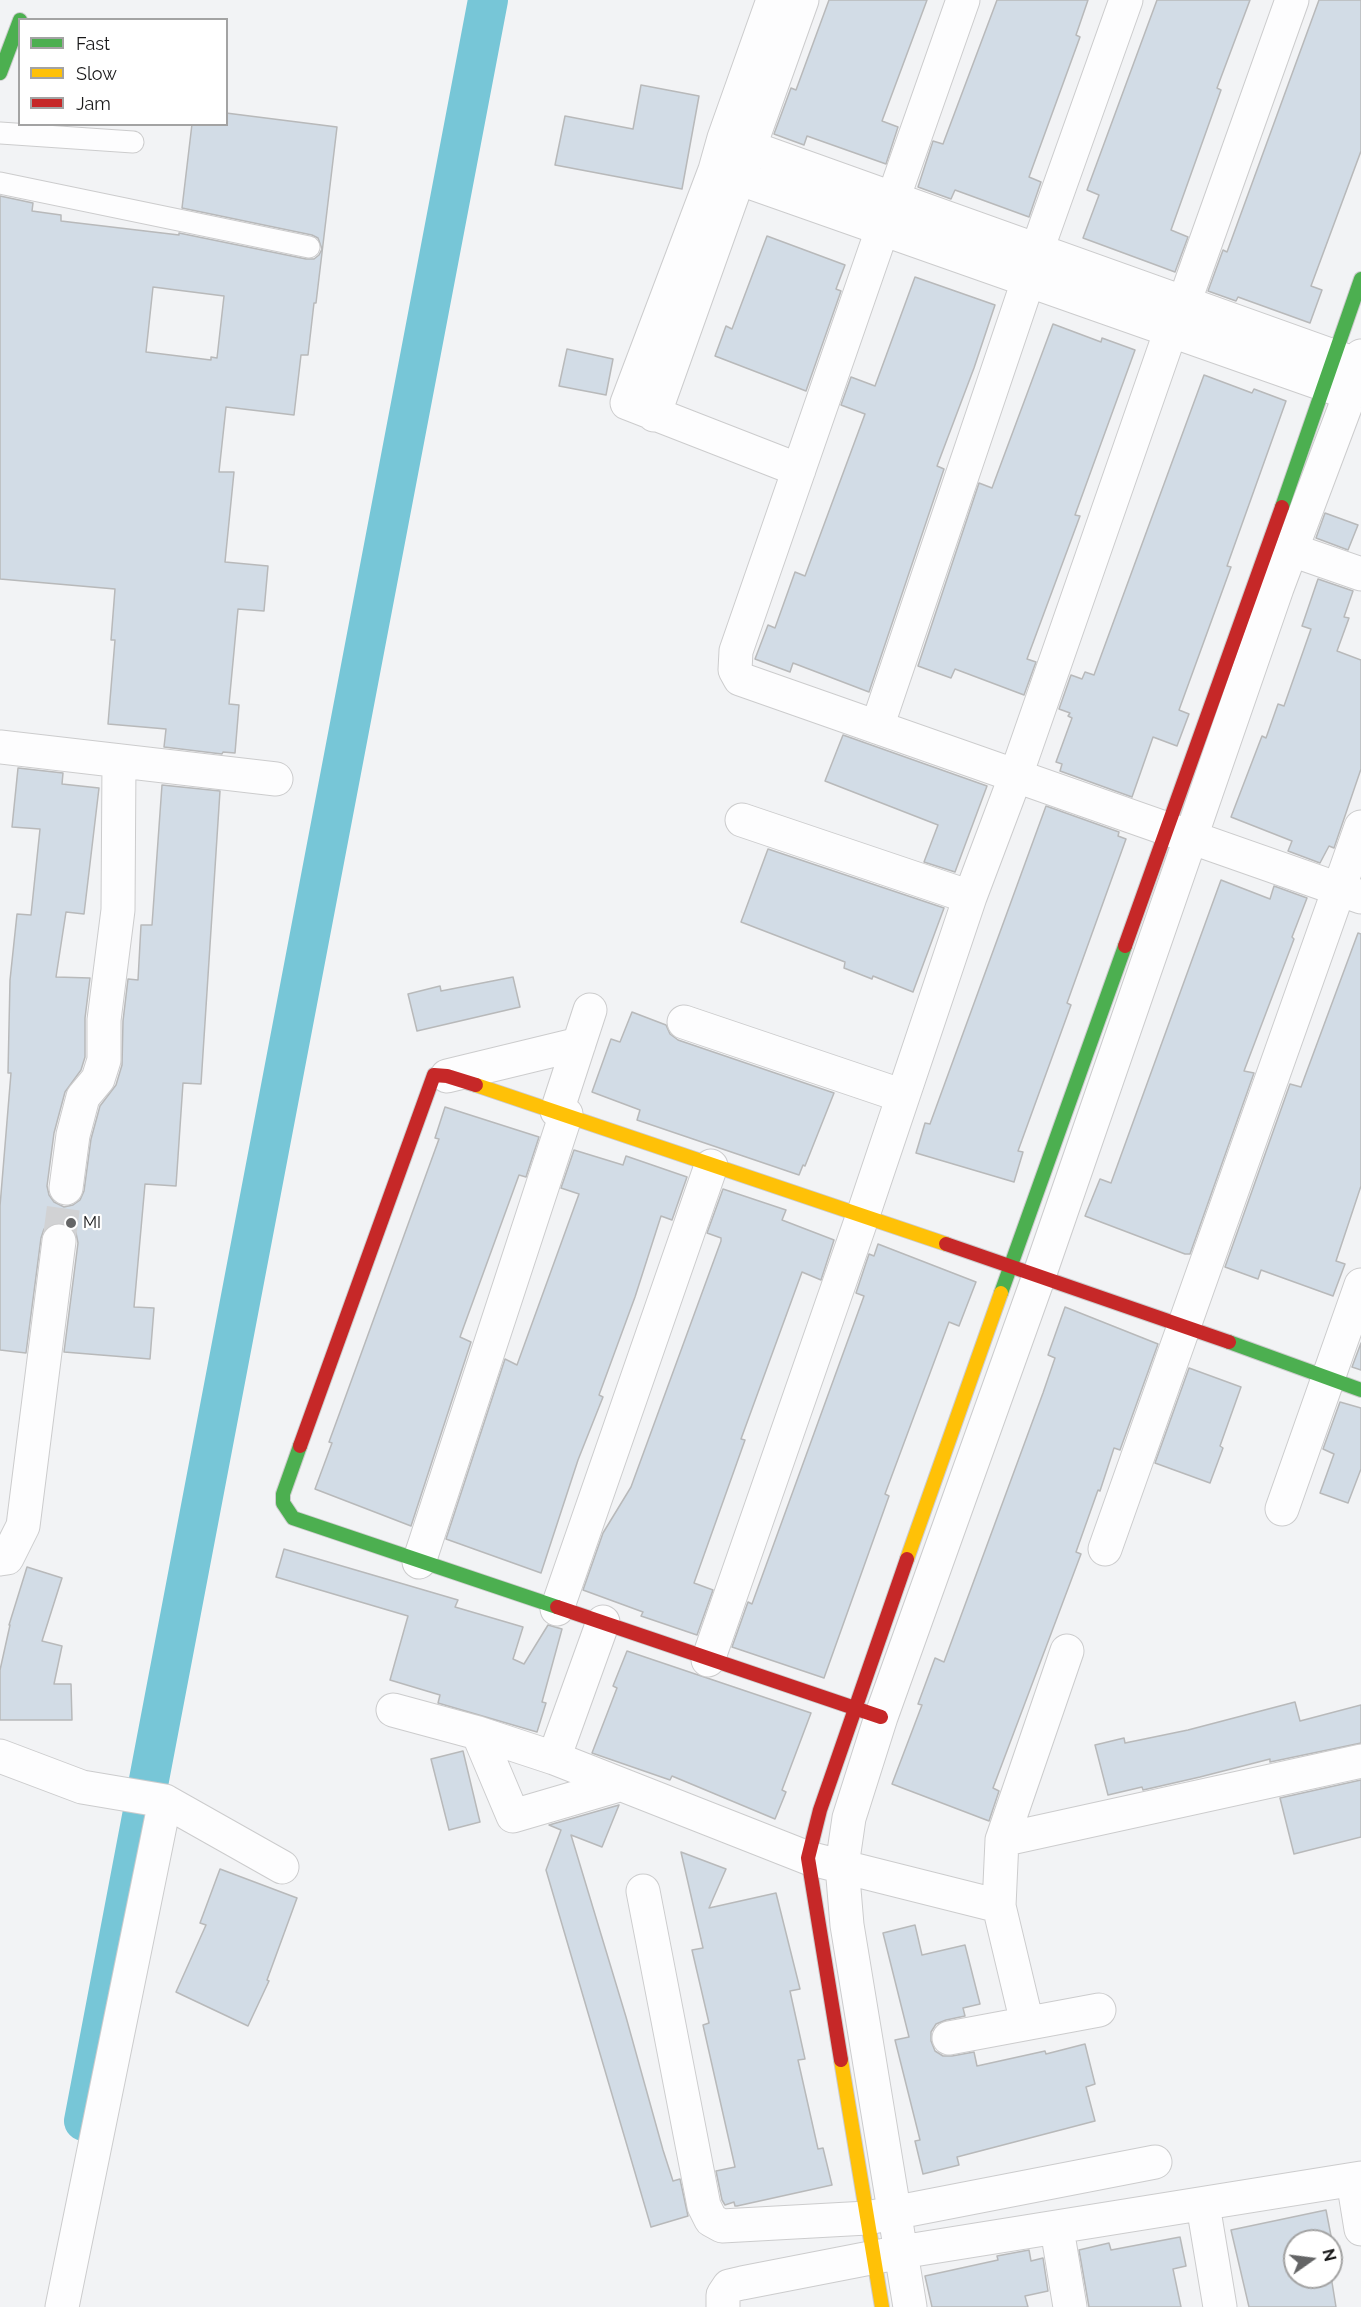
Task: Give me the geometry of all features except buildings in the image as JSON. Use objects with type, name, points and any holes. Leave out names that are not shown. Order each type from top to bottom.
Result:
[{"type":"street","points":[[737,143],[773,0]]},
{"type":"street","points":[[799,470],[627,403],[726,174],[737,143],[802,0]]},
{"type":"street","points":[[893,199],[963,0]]},
{"type":"street","points":[[1037,250],[1126,0]]},
{"type":"street","points":[[708,1660],[863,1215],[970,897],[1016,776],[1292,0]]},
{"type":"street","points":[[0,73],[18,24]]},
{"type":"street","points":[[737,143],[1037,250],[1178,316]]},
{"type":"street","points":[[726,174],[1028,280],[1178,316],[1350,374]]},
{"type":"street","points":[[882,230],[736,651],[735,670],[740,679],[1350,893]]},
{"type":"street","points":[[1267,584],[1292,550],[1350,374],[1361,279]]},
{"type":"street","points":[[877,727],[1028,280]]},
{"type":"street","points":[[881,2215],[808,1858],[820,1810],[868,1713],[1267,584],[1350,374]]},
{"type":"street","points":[[1292,550],[1361,574]]},
{"type":"street","points":[[0,747],[276,779]]},
{"type":"street","points":[[66,1188],[73,1135],[83,1097],[98,1079],[104,1060],[104,1020],[118,910],[119,761]]},
{"type":"street","points":[[742,820],[970,897]]},
{"type":"street","points":[[1105,1549],[1184,1326],[1350,893],[1361,827]]},
{"type":"street","points":[[419,1562],[562,1113],[590,1010]]},
{"type":"street","points":[[684,1022],[903,1096]]},
{"type":"street","points":[[447,1076],[579,1044]]},
{"type":"street","points":[[868,1713],[293,1518],[283,1503],[283,1494],[434,1075],[447,1076],[562,1113],[711,1166],[863,1215],[1361,1390]]},
{"type":"street","points":[[557,1609],[711,1166]]},
{"type":"street","points":[[0,1559],[7,1558],[23,1526],[60,1241]]},
{"type":"street","points":[[1282,1509],[1361,1285]]},
{"type":"street","points":[[554,1758],[603,1622]]},
{"type":"street","points":[[1027,2023],[999,1906],[1002,1840],[1067,1651]]},
{"type":"street","points":[[393,1710],[478,1733],[554,1758],[808,1858],[999,1906]]},
{"type":"street","points":[[868,1713],[842,1866],[847,1925],[887,2255],[882,2307]]},
{"type":"street","points":[[478,1733],[513,1815],[619,1785]]},
{"type":"street","points":[[0,1756],[82,1787],[157,1800],[282,1867]]},
{"type":"street","points":[[1002,1840],[1361,1761]]},
{"type":"street","points":[[62,2307],[157,1800]]},
{"type":"street","points":[[642,1891],[704,2206],[711,2220],[722,2226],[881,2215],[1155,2162]]},
{"type":"street","points":[[949,2038],[1099,2010]]},
{"type":"street","points":[[723,2307],[723,2295],[729,2286],[887,2255],[1357,2179],[1361,2229]]},
{"type":"street","points":[[1203,2205],[1220,2307]]},
{"type":"street","points":[[1057,2229],[1070,2307]]},
{"type":"street","points":[[887,2255],[910,2307]]},
{"type":"lane","points":[[0,134],[133,142]]},
{"type":"lane","points":[[0,183],[309,247]]},
{"type":"waterway","points":[[84,2121],[488,0]]},
{"type":"tunnel","points":[[59,1241],[66,1188]]},
{"type":"traffic: fast","points":[[0,73],[18,25]]},
{"type":"traffic: fast","points":[[1282,507],[1361,279]]},
{"type":"traffic: fast","points":[[1001,1293],[1125,946]]},
{"type":"traffic: fast","points":[[1229,1342],[1361,1390]]},
{"type":"traffic: fast","points":[[300,1446],[283,1494],[283,1503],[293,1518],[557,1607]]},
{"type":"traffic: slow","points":[[476,1085],[946,1244]]},
{"type":"traffic: slow","points":[[907,1559],[1001,1293]]},
{"type":"traffic: slow","points":[[841,2060],[882,2307]]},
{"type":"traffic: jam","points":[[1125,946],[1282,507]]},
{"type":"traffic: jam","points":[[300,1446],[434,1075],[447,1076],[476,1085]]},
{"type":"traffic: jam","points":[[946,1244],[1229,1342]]},
{"type":"traffic: jam","points":[[841,2060],[808,1858],[820,1810],[907,1559]]},
{"type":"traffic: jam","points":[[557,1607],[881,1717]]},
{"type":"place","name":"MI","points":[[71,1223]]}]
